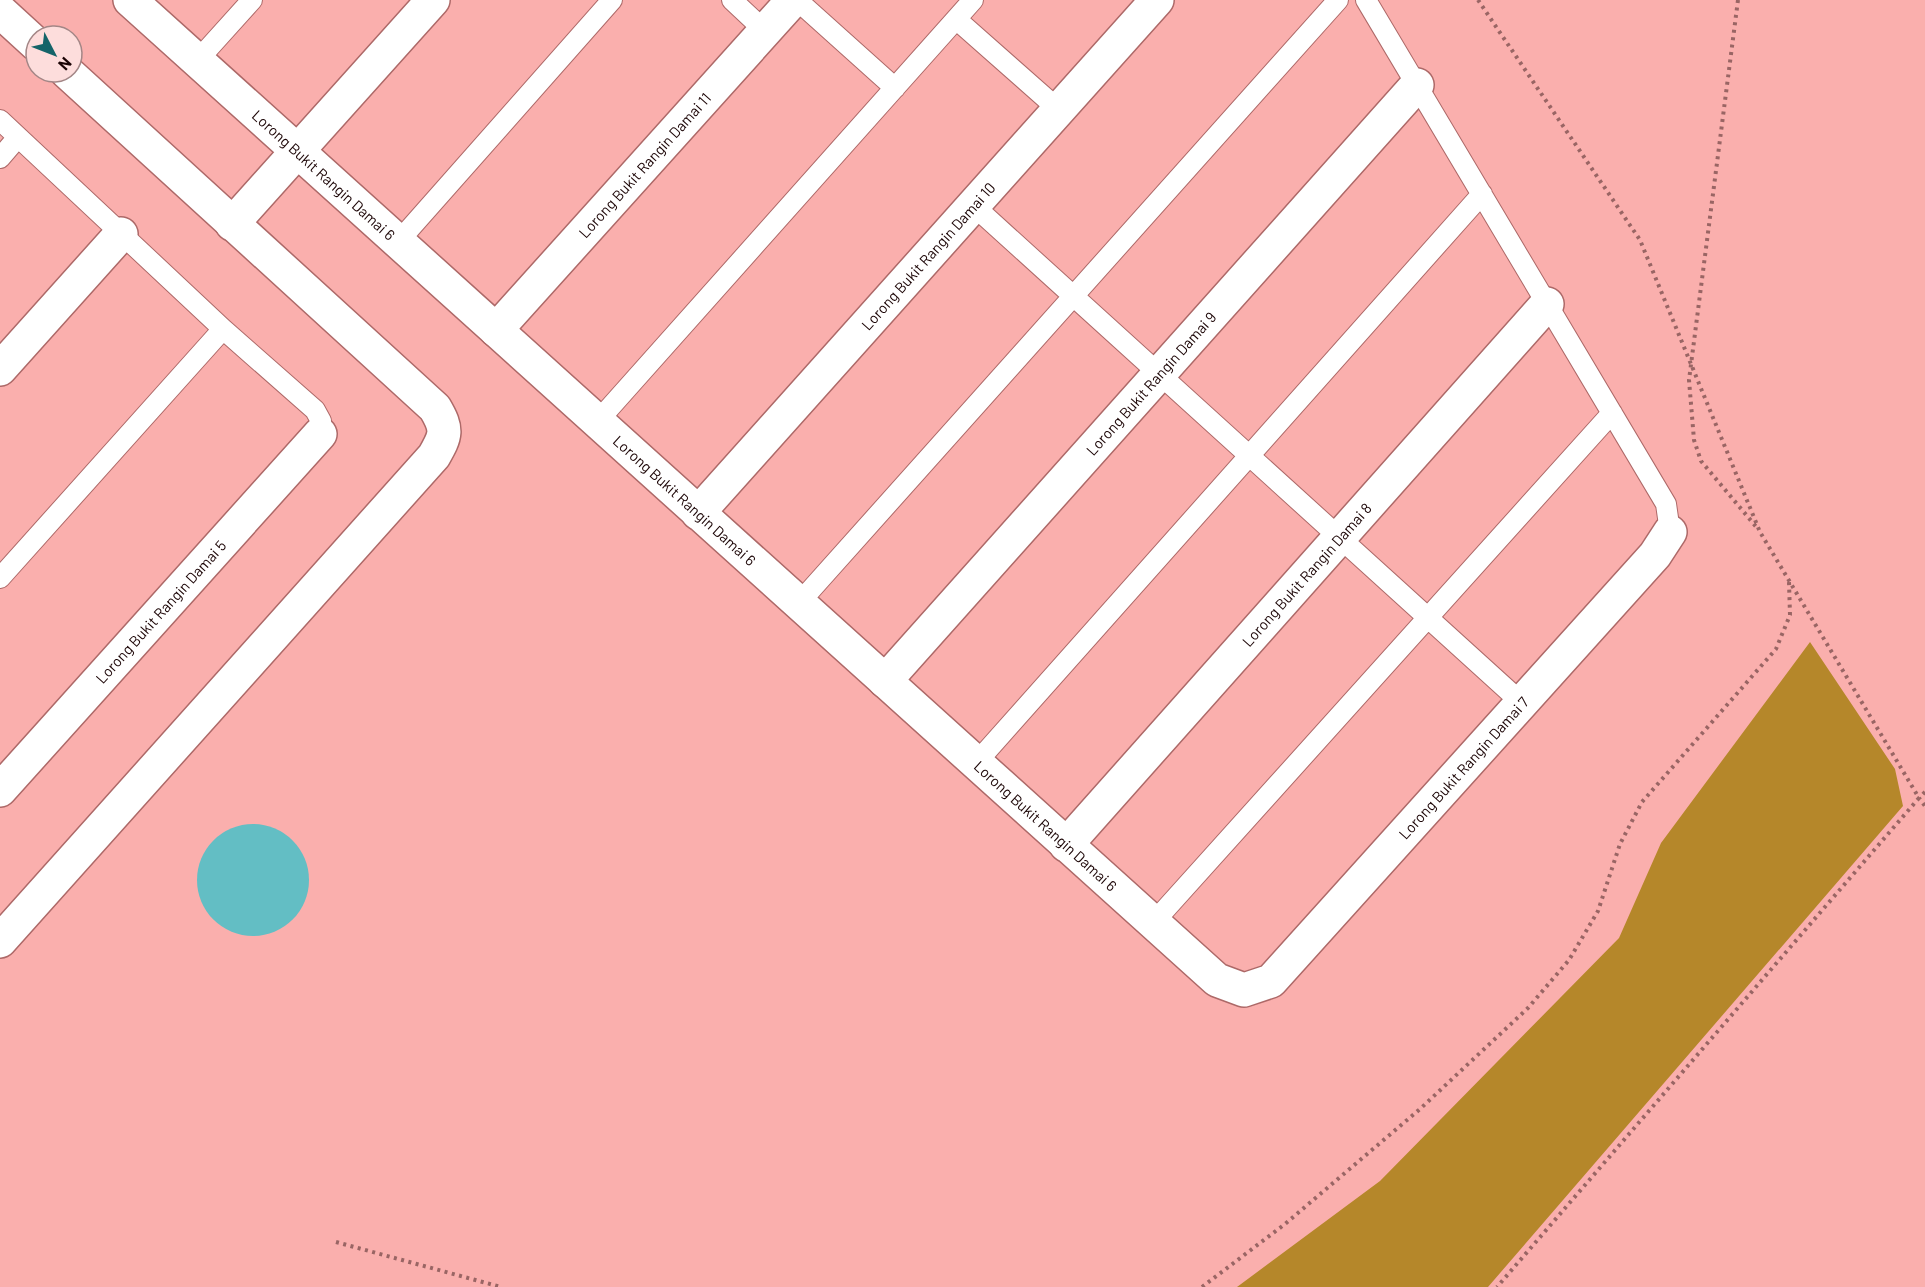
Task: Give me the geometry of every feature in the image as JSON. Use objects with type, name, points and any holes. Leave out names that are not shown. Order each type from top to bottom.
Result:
[{"type":"street","name":"Lorong Bukit Rangin Damai 6","points":[[130,0],[1217,980],[1244,990]]},
{"type":"street","points":[[232,224],[432,0]]},
{"type":"street","name":"Lorong Bukit Rangin Damai 11","points":[[496,330],[795,0]]},
{"type":"street","name":"Lorong Bukit Rangin Damai 10","points":[[698,513],[1157,0]]},
{"type":"street","points":[[0,11],[24,33]]},
{"type":"street","points":[[0,941],[434,456],[445,436],[444,423],[435,408],[79,84]]},
{"type":"street","name":"Lorong Bukit Rangin Damai 9","points":[[885,681],[1417,85]]},
{"type":"street","points":[[0,369],[121,234]]},
{"type":"street","name":"Lorong Bukit Rangin Damai 8","points":[[1066,845],[1547,304]]},
{"type":"street","name":"Lorong Bukit Rangin Damai 5","points":[[1,788],[320,434]]},
{"type":"street","name":"Lorong Bukit Rangin Damai 7","points":[[1244,990],[1271,981],[1655,555],[1670,531]]},
{"type":"lane","points":[[197,61],[252,0]]},
{"type":"lane","points":[[398,242],[612,0]]},
{"type":"lane","points":[[732,0],[765,31]]},
{"type":"lane","points":[[795,0],[895,88]]},
{"type":"lane","points":[[597,422],[973,0]]},
{"type":"lane","points":[[799,603],[1338,0]]},
{"type":"lane","points":[[1366,0],[1666,504],[1670,531]]},
{"type":"lane","points":[[956,19],[1059,110]]},
{"type":"lane","points":[[0,120],[223,329],[315,410],[321,421],[320,434]]},
{"type":"lane","points":[[0,158],[18,137]]},
{"type":"lane","points":[[976,763],[1482,194]]},
{"type":"lane","points":[[974,206],[1522,703]]},
{"type":"lane","points":[[0,578],[223,329]]},
{"type":"lane","points":[[1153,923],[1612,413]]},
{"type":"path","points":[[1478,0],[1640,240],[1760,532],[1925,806]]},
{"type":"path","points":[[1202,1287],[1285,1224],[1420,1109],[1528,1008],[1569,960],[1598,911],[1620,844],[1642,802],[1776,649],[1790,615],[1789,579],[1760,532],[1701,461],[1694,440],[1689,380],[1738,0]]},
{"type":"path","points":[[1497,1287],[1925,792]]},
{"type":"path","points":[[336,1242],[501,1287]]},
{"type":"shaded area","points":[[1810,642],[1895,769],[1903,806],[1488,1287],[1237,1287],[1380,1181],[1619,938],[1661,843]]},
{"type":"building","points":[[253,824],[274,829],[292,841],[304,859],[309,880],[304,901],[292,919],[274,931],[253,936],[232,931],[214,919],[202,901],[197,880],[202,859],[214,841],[232,829]]}]
